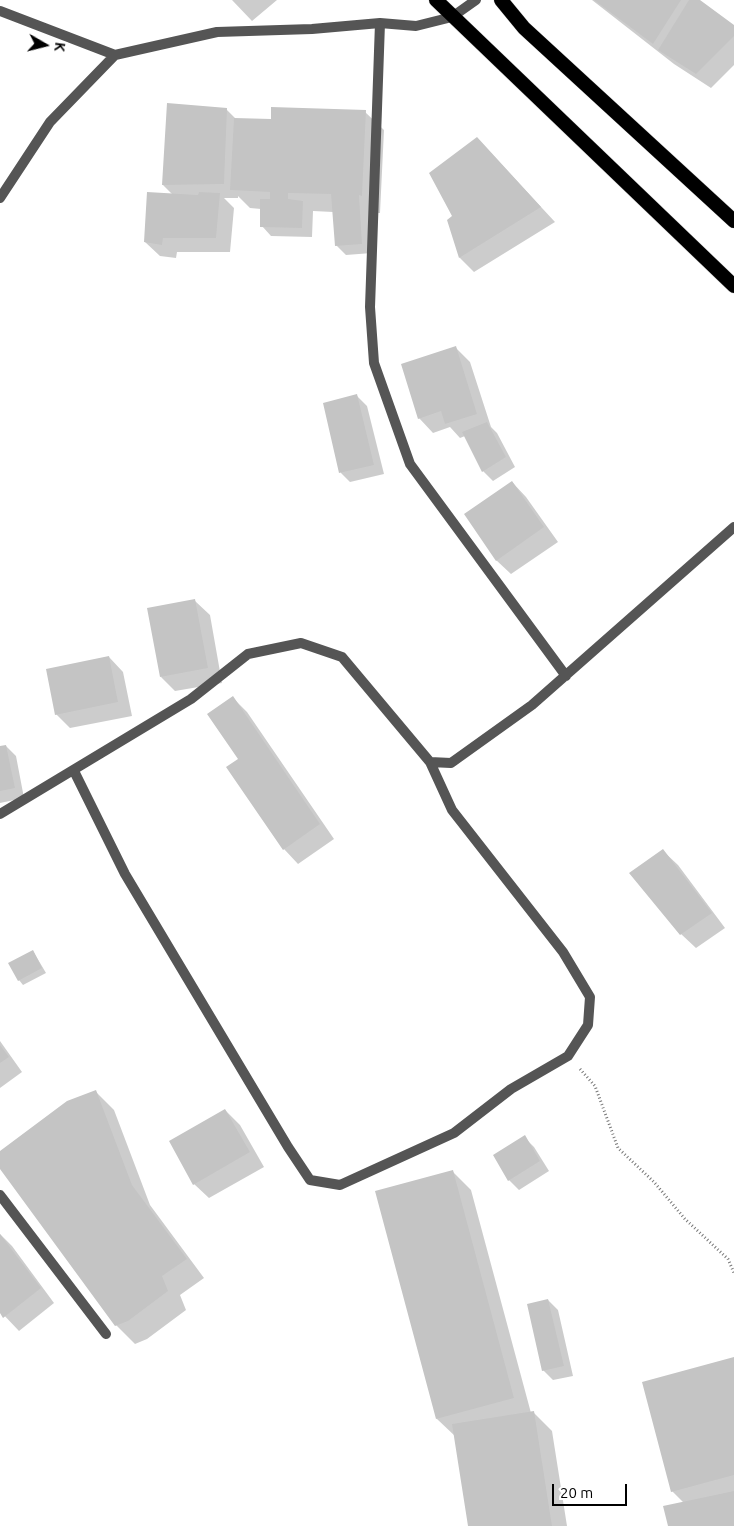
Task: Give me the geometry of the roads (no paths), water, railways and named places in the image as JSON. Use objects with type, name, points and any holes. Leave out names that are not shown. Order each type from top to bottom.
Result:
[{"type":"highway","points":[[436,0],[734,286]]},
{"type":"highway","points":[[502,0],[524,28],[734,222]]},
{"type":"street","points":[[0,198],[50,122],[115,55],[217,32],[312,29],[380,24],[416,26],[452,17],[476,0]]},
{"type":"street","points":[[0,11],[115,55]]},
{"type":"street","points":[[380,24],[370,307],[374,363],[410,464],[566,676]]},
{"type":"street","points":[[430,762],[451,764],[532,705],[734,528]]},
{"type":"street","points":[[0,814],[191,700],[248,654],[301,642],[342,657],[430,762],[452,810],[563,952],[590,997],[588,1025],[568,1056],[511,1089],[454,1133],[340,1185],[310,1180],[288,1147],[125,874],[74,771]]},
{"type":"street","points":[[0,1195],[106,1334]]}]
